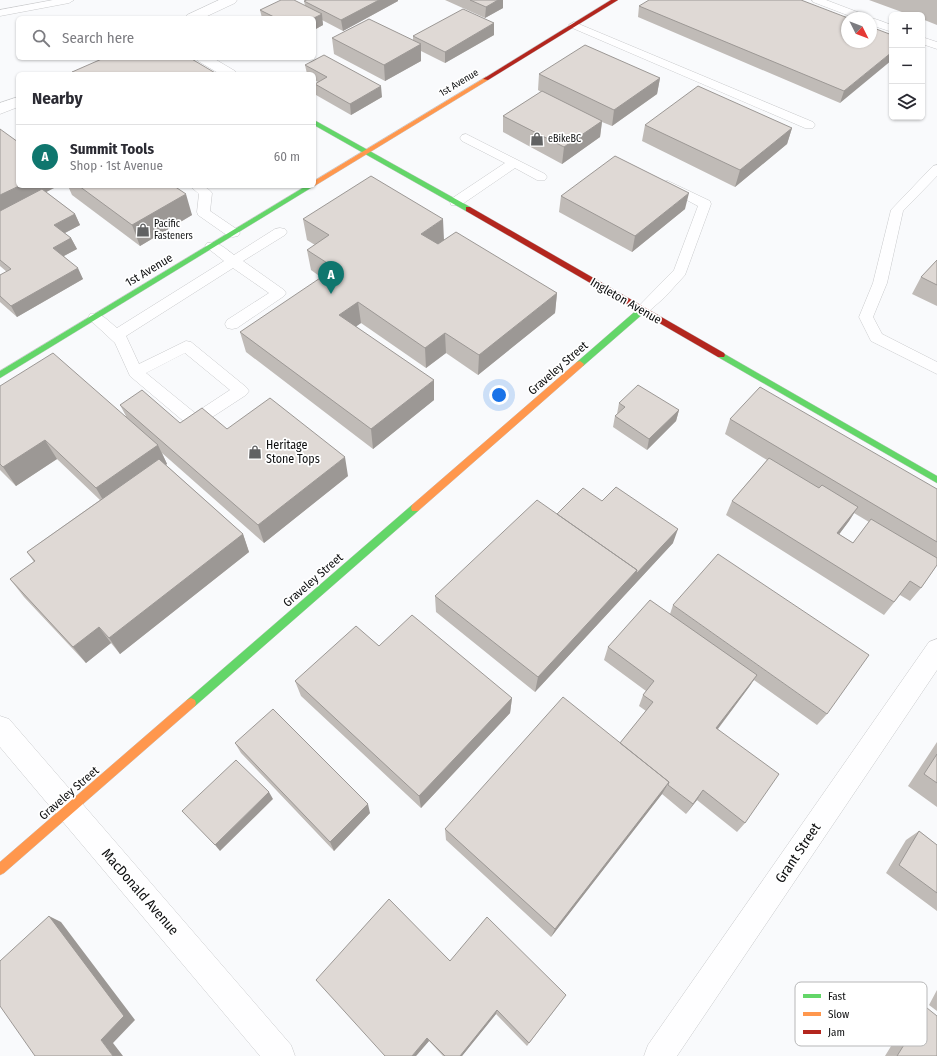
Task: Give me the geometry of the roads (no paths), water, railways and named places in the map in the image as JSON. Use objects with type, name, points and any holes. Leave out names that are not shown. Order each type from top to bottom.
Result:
[{"type":"street","points":[[196,16],[230,0]]},
{"type":"street","name":"1st Avenue","points":[[316,183],[615,0]]},
{"type":"street","points":[[206,60],[226,72]]},
{"type":"street","points":[[0,110],[16,102]]},
{"type":"street","name":"Ingleton Avenue","points":[[316,123],[456,202],[937,480]]},
{"type":"street","name":"1st Avenue","points":[[0,375],[308,188]]},
{"type":"street","name":"Graveley Street","points":[[0,868],[642,310]]},
{"type":"street","name":"Grant Street","points":[[659,1056],[937,650]]},
{"type":"street","name":"MacDonald Avenue","points":[[0,728],[280,1056]]},
{"type":"lane","points":[[0,13],[68,0]]},
{"type":"lane","points":[[817,0],[848,12]]},
{"type":"lane","points":[[877,23],[889,28]]},
{"type":"lane","points":[[574,25],[809,125]]},
{"type":"lane","points":[[925,41],[937,46]]},
{"type":"lane","points":[[466,138],[541,177]]},
{"type":"lane","points":[[456,202],[514,163]]},
{"type":"lane","points":[[937,169],[897,210],[880,283],[866,317],[876,337],[937,369]]},
{"type":"lane","points":[[642,310],[660,294],[680,272],[705,204],[659,181]]},
{"type":"lane","points":[[199,188],[206,193],[203,212]]},
{"type":"lane","points":[[191,203],[233,233]]},
{"type":"lane","points":[[117,335],[280,232]]},
{"type":"lane","points":[[212,246],[279,293],[232,324]]},
{"type":"lane","points":[[95,318],[117,335],[121,340],[134,372],[194,421],[241,391],[186,346],[134,372]]},
{"type":"place","name":"eBikeBC","points":[[537,139]]},
{"type":"place","name":"Pacific Fasteners","points":[[143,230]]},
{"type":"place","name":"Summit Tools","points":[[331,294]]},
{"type":"place","name":"Heritage Stone Tops","points":[[255,452]]}]
